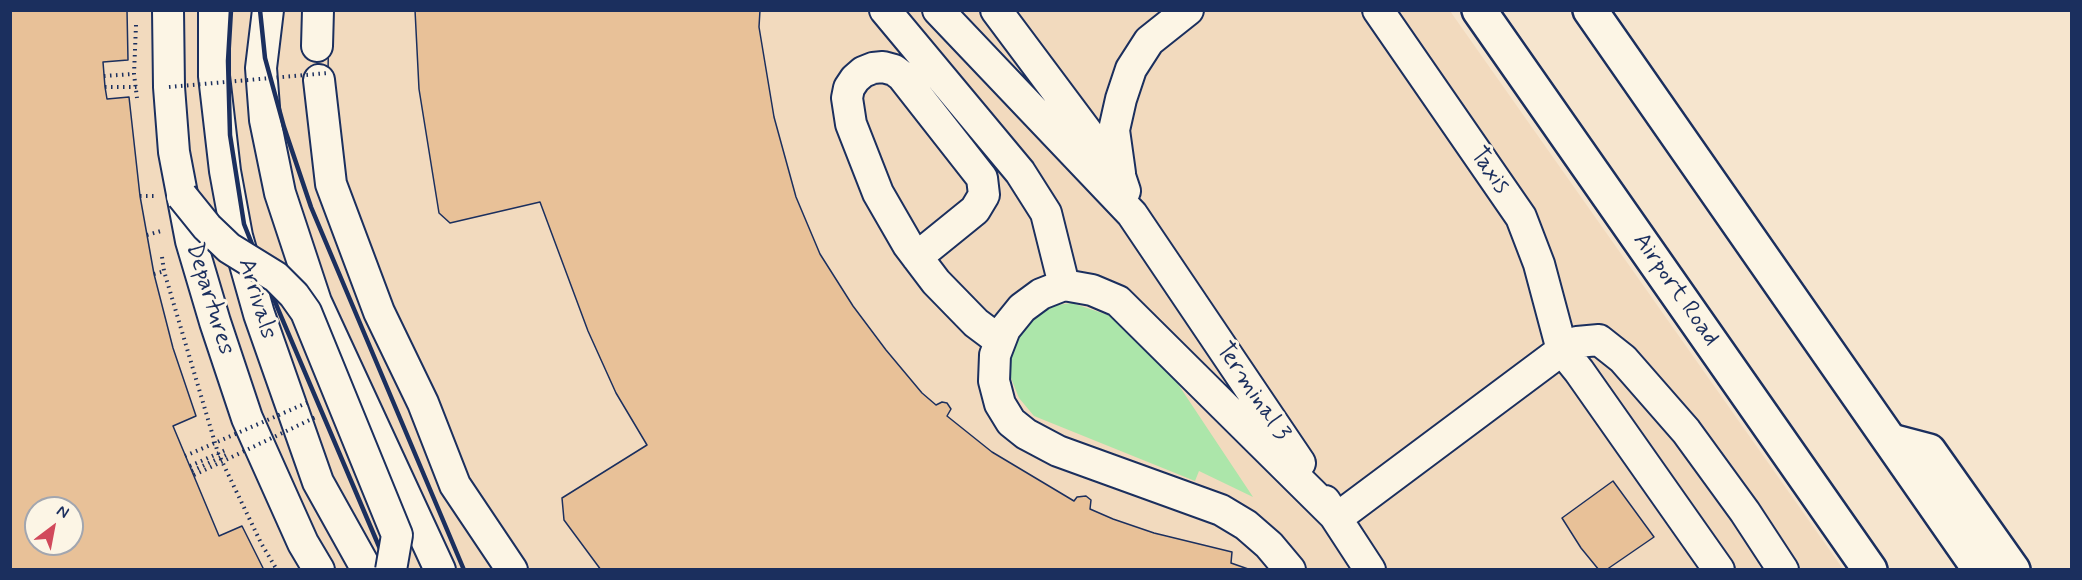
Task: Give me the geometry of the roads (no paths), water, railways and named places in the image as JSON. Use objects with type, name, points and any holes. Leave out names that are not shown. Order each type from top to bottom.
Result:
[{"type":"main road","name":"Airport Road","points":[[1479,10],[1870,570]]},
{"type":"main road","points":[[1590,10],[1980,570]]},
{"type":"main road","points":[[1891,441],[1929,452],[2013,570]]},
{"type":"street","points":[[157,10],[163,79],[156,116],[186,265],[224,395],[246,438],[257,475],[304,570]]},
{"type":"street","name":"Departures","points":[[168,10],[163,79],[191,241],[246,438],[319,570]]},
{"type":"street","name":"Arrivals","points":[[214,10],[215,88],[225,171],[237,236],[259,314],[318,482],[367,570]]},
{"type":"street","points":[[268,10],[261,68],[265,120],[280,193],[316,302],[440,570]]},
{"type":"street","points":[[318,10],[331,184],[379,312],[423,403],[455,485],[512,570]]},
{"type":"street","points":[[885,10],[1020,172],[1046,213],[1064,285]]},
{"type":"street","points":[[938,10],[1132,214]]},
{"type":"street","points":[[996,10],[1120,176]]},
{"type":"street","points":[[1132,214],[1120,176],[1114,130],[1121,99],[1131,69],[1149,41],[1188,10]]},
{"type":"street","name":"Taxis","points":[[1378,10],[1521,217],[1539,264],[1562,350]]},
{"type":"street","points":[[917,257],[975,210],[984,195],[982,178],[902,76],[894,70],[883,67],[873,68],[863,72],[849,88],[848,110],[858,144],[878,193],[904,239],[917,257],[936,282],[976,323],[1000,341]]},
{"type":"street","points":[[182,196],[214,234],[229,248],[276,277],[294,295],[306,312],[397,535],[391,570]]},
{"type":"street","name":"Terminal 3","points":[[1132,214],[1370,570]]},
{"type":"street","points":[[1290,570],[1269,545],[1246,525],[1221,510],[1058,451],[1026,434],[1011,422],[1000,404],[994,381],[995,355],[1005,329],[1022,308],[1041,294],[1064,285],[1092,290],[1118,301],[1337,518],[1562,350],[1577,342],[1599,340],[1623,359],[1686,431],[1745,512],[1783,570]]},
{"type":"street","points":[[1562,350],[1719,570]]},
{"type":"railway","points":[[231,10],[228,61],[230,135],[244,224],[389,570]]},
{"type":"railway","points":[[260,10],[265,58],[284,127],[311,207],[464,570]]}]
